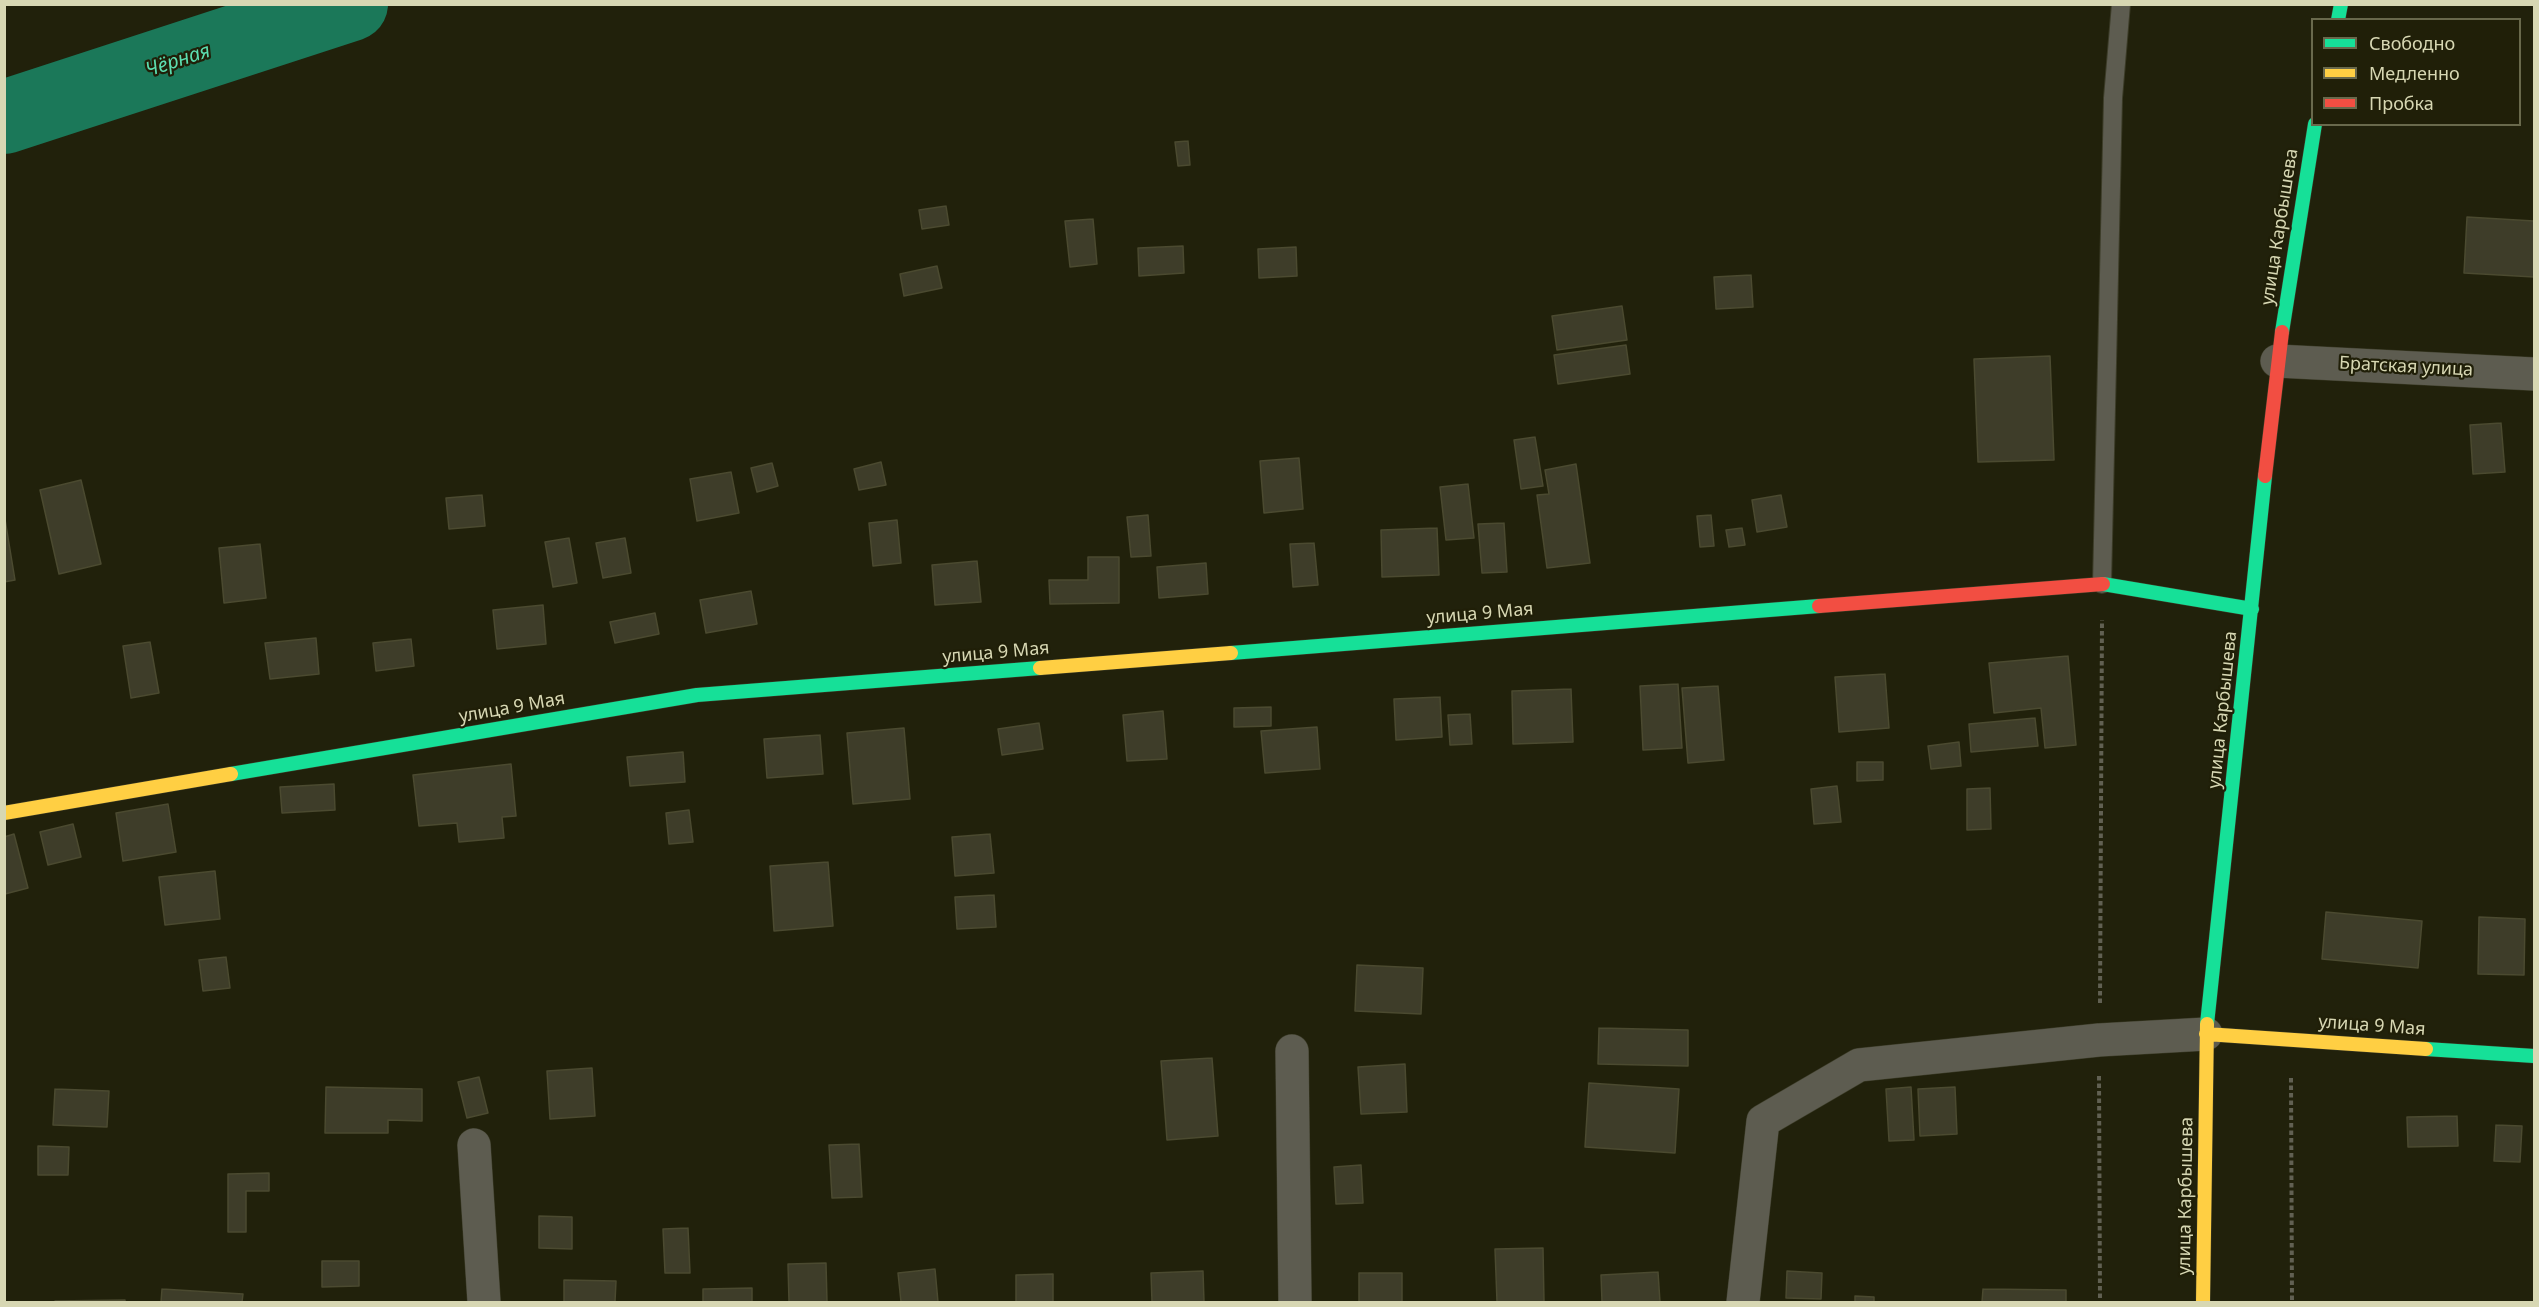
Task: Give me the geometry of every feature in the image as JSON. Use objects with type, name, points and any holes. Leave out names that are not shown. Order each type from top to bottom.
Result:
[{"type":"street","name":"улица Карбышева","points":[[2203,1302],[2206,1034],[2277,361],[2315,126]]},
{"type":"street","name":"Братская улица","points":[[2277,361],[2535,374]]},
{"type":"street","name":"улица 9 Мая","points":[[4,813],[697,695],[2102,584],[2252,609]]},
{"type":"street","name":"улица 9 Мая","points":[[2206,1034],[2535,1056]]},
{"type":"street","points":[[1743,1302],[1763,1121],[1859,1065],[2099,1040],[2206,1034]]},
{"type":"street","points":[[1292,1051],[1295,1302]]},
{"type":"street","points":[[474,1145],[484,1302]]},
{"type":"lane","points":[[2102,584],[2113,98],[2121,4]]},
{"type":"path","points":[[2100,1302],[2102,584]]},
{"type":"path","points":[[2291,1039],[2292,1302]]},
{"type":"building","points":[[1188,141],[1190,165],[1178,166],[1175,142]]},
{"type":"building","points":[[946,206],[949,225],[922,229],[919,210]]},
{"type":"building","points":[[2467,217],[2534,221],[2534,277],[2464,273]]},
{"type":"building","points":[[1093,219],[1097,264],[1070,267],[1065,221]]},
{"type":"building","points":[[1183,246],[1184,273],[1139,276],[1138,248]]},
{"type":"building","points":[[1296,247],[1297,276],[1259,278],[1258,249]]},
{"type":"building","points":[[937,266],[942,288],[904,296],[900,274]]},
{"type":"building","points":[[1751,275],[1753,307],[1716,309],[1714,277]]},
{"type":"building","points":[[1622,306],[1627,340],[1557,350],[1552,316]]},
{"type":"building","points":[[1626,345],[1630,374],[1558,384],[1554,355]]},
{"type":"building","points":[[2050,356],[2054,460],[1978,462],[1974,359]]},
{"type":"building","points":[[2501,423],[2505,472],[2473,474],[2470,425]]},
{"type":"building","points":[[1535,437],[1543,486],[1521,489],[1514,440]]},
{"type":"building","points":[[1299,458],[1303,509],[1264,513],[1260,461]]},
{"type":"building","points":[[881,462],[886,485],[859,490],[854,469]]},
{"type":"building","points":[[772,463],[778,486],[757,492],[751,468]]},
{"type":"building","points":[[1576,464],[1590,563],[1547,568],[1537,495],[1549,494],[1545,470]]},
{"type":"building","points":[[731,472],[739,513],[697,521],[690,479]]},
{"type":"building","points":[[81,480],[101,564],[59,574],[40,490]]},
{"type":"building","points":[[1468,484],[1474,538],[1446,540],[1440,487]]},
{"type":"building","points":[[482,495],[485,526],[449,529],[446,498]]},
{"type":"building","points":[[1781,495],[1787,527],[1757,532],[1752,500]]},
{"type":"building","points":[[4,513],[15,580],[4,582]]},
{"type":"building","points":[[1148,515],[1151,556],[1131,557],[1127,517]]},
{"type":"building","points":[[1711,515],[1714,546],[1700,547],[1697,516]]},
{"type":"building","points":[[897,520],[901,563],[873,566],[869,523]]},
{"type":"building","points":[[1504,523],[1507,572],[1482,573],[1478,524]]},
{"type":"building","points":[[1437,528],[1439,575],[1382,577],[1381,530]]},
{"type":"building","points":[[1742,528],[1745,545],[1729,547],[1726,530]]},
{"type":"building","points":[[569,538],[577,583],[553,587],[545,542]]},
{"type":"building","points":[[625,538],[631,573],[603,578],[596,543]]},
{"type":"building","points":[[1314,543],[1318,585],[1293,587],[1290,544]]},
{"type":"building","points":[[260,544],[266,598],[224,603],[219,548]]},
{"type":"building","points":[[1088,557],[1119,557],[1119,603],[1050,604],[1049,580],[1088,580]]},
{"type":"building","points":[[977,561],[981,602],[935,605],[932,565]]},
{"type":"building","points":[[1206,563],[1208,594],[1159,598],[1157,567]]},
{"type":"building","points":[[751,591],[757,624],[706,633],[700,600]]},
{"type":"building","points":[[543,605],[546,644],[497,649],[493,610]]},
{"type":"building","points":[[655,613],[659,634],[615,643],[610,622]]},
{"type":"building","points":[[316,638],[319,674],[270,679],[265,643]]},
{"type":"building","points":[[411,639],[414,666],[376,671],[373,643]]},
{"type":"building","points":[[150,642],[159,693],[131,698],[123,646]]},
{"type":"building","points":[[2068,656],[2076,745],[2045,748],[2041,708],[1994,713],[1989,663]]},
{"type":"building","points":[[1885,674],[1889,728],[1839,732],[1835,677]]},
{"type":"building","points":[[1678,684],[1682,748],[1643,750],[1640,686]]},
{"type":"building","points":[[1718,686],[1724,760],[1688,763],[1682,688]]},
{"type":"building","points":[[1571,689],[1573,742],[1513,744],[1512,691]]},
{"type":"building","points":[[1440,697],[1442,737],[1396,740],[1394,699]]},
{"type":"building","points":[[1271,707],[1271,726],[1234,727],[1234,708]]},
{"type":"building","points":[[1163,711],[1167,759],[1127,761],[1123,715]]},
{"type":"building","points":[[1470,714],[1472,744],[1450,745],[1448,715]]},
{"type":"building","points":[[2035,718],[2038,746],[1971,752],[1969,724]]},
{"type":"building","points":[[1039,723],[1043,749],[1002,755],[998,729]]},
{"type":"building","points":[[1317,727],[1320,769],[1265,773],[1261,731]]},
{"type":"building","points":[[904,728],[910,799],[853,804],[847,733]]},
{"type":"building","points":[[820,735],[823,774],[767,778],[764,739]]},
{"type":"building","points":[[1959,742],[1961,766],[1931,769],[1928,746]]},
{"type":"building","points":[[683,752],[685,782],[630,786],[627,757]]},
{"type":"building","points":[[1857,762],[1883,762],[1883,780],[1857,781]]},
{"type":"building","points":[[511,764],[516,816],[502,817],[504,838],[459,842],[457,823],[419,826],[413,775]]},
{"type":"building","points":[[334,784],[335,810],[282,813],[280,787]]},
{"type":"building","points":[[1837,786],[1841,822],[1814,824],[1811,789]]},
{"type":"building","points":[[1990,788],[1991,829],[1967,830],[1967,789]]},
{"type":"building","points":[[168,804],[176,852],[123,861],[116,813]]},
{"type":"building","points":[[689,810],[693,842],[669,844],[666,813]]},
{"type":"building","points":[[73,824],[81,857],[48,865],[40,832]]},
{"type":"building","points":[[14,834],[28,888],[5,894],[4,837]]},
{"type":"building","points":[[990,834],[994,873],[955,876],[952,837]]},
{"type":"building","points":[[828,862],[833,926],[774,931],[770,866]]},
{"type":"building","points":[[215,871],[220,919],[165,925],[159,877]]},
{"type":"building","points":[[994,895],[996,927],[957,929],[955,897]]},
{"type":"building","points":[[2326,912],[2422,921],[2418,968],[2322,959]]},
{"type":"building","points":[[2479,917],[2525,919],[2524,975],[2478,974]]},
{"type":"building","points":[[226,957],[230,988],[203,991],[199,960]]},
{"type":"building","points":[[1357,965],[1423,968],[1421,1014],[1355,1011]]},
{"type":"building","points":[[1599,1028],[1688,1030],[1688,1066],[1598,1064]]},
{"type":"building","points":[[1212,1058],[1218,1136],[1167,1140],[1161,1061]]},
{"type":"building","points":[[1405,1064],[1407,1112],[1361,1114],[1358,1067]]},
{"type":"building","points":[[592,1068],[595,1116],[550,1119],[547,1071]]},
{"type":"building","points":[[479,1077],[488,1113],[467,1118],[458,1082]]},
{"type":"building","points":[[1589,1083],[1679,1089],[1675,1153],[1585,1147]]},
{"type":"building","points":[[326,1087],[422,1089],[422,1121],[388,1120],[388,1133],[325,1133]]},
{"type":"building","points":[[1911,1087],[1914,1140],[1889,1141],[1886,1089]]},
{"type":"building","points":[[1955,1087],[1957,1134],[1920,1136],[1918,1089]]},
{"type":"building","points":[[55,1089],[109,1091],[107,1127],[53,1125]]},
{"type":"building","points":[[2457,1116],[2458,1146],[2408,1147],[2407,1117]]},
{"type":"building","points":[[2496,1125],[2522,1126],[2520,1162],[2494,1161]]},
{"type":"building","points":[[859,1144],[862,1197],[832,1198],[829,1145]]},
{"type":"building","points":[[38,1146],[69,1147],[68,1175],[38,1175]]},
{"type":"building","points":[[1361,1165],[1363,1203],[1336,1204],[1334,1167]]},
{"type":"building","points":[[269,1173],[269,1191],[246,1191],[246,1232],[228,1232],[228,1174]]},
{"type":"building","points":[[539,1216],[572,1217],[572,1249],[539,1248]]},
{"type":"building","points":[[688,1228],[690,1273],[665,1273],[663,1229]]},
{"type":"building","points":[[1543,1248],[1544,1302],[1497,1302],[1495,1249]]},
{"type":"building","points":[[322,1261],[359,1261],[359,1286],[322,1287]]},
{"type":"building","points":[[826,1263],[827,1302],[789,1302],[788,1264]]},
{"type":"building","points":[[935,1269],[938,1302],[901,1302],[898,1273]]},
{"type":"building","points":[[1203,1271],[1204,1302],[1152,1302],[1151,1273]]},
{"type":"building","points":[[1787,1271],[1822,1273],[1821,1299],[1786,1298]]},
{"type":"building","points":[[1658,1272],[1660,1302],[1602,1302],[1601,1275]]},
{"type":"building","points":[[1359,1273],[1402,1273],[1402,1302],[1359,1302]]},
{"type":"building","points":[[1053,1274],[1053,1302],[1016,1302],[1016,1275]]},
{"type":"building","points":[[564,1280],[616,1281],[615,1302],[564,1302]]},
{"type":"building","points":[[752,1288],[752,1302],[703,1302],[703,1289]]},
{"type":"building","points":[[162,1289],[243,1294],[242,1302],[161,1302]]},
{"type":"building","points":[[1983,1289],[2066,1290],[2066,1302],[1982,1302]]},
{"type":"building","points":[[1855,1296],[1874,1297],[1874,1302],[1855,1302]]},
{"type":"building","points":[[125,1300],[125,1302],[55,1302],[55,1301]]},
{"type":"waterway","name":"Чёрная","points":[[4,117],[351,4]]},
{"type":"traffic: fast","points":[[2338,18],[2341,4]]},
{"type":"traffic: fast","points":[[2282,332],[2315,126]]},
{"type":"traffic: fast","points":[[2207,1024],[2265,476]]},
{"type":"traffic: fast","points":[[2103,584],[2252,609]]},
{"type":"traffic: fast","points":[[1231,653],[1819,606]]},
{"type":"traffic: fast","points":[[231,774],[697,695],[1040,668]]},
{"type":"traffic: fast","points":[[2426,1049],[2534,1056]]},
{"type":"traffic: slow","points":[[1040,668],[1231,653]]},
{"type":"traffic: slow","points":[[4,813],[231,774]]},
{"type":"traffic: slow","points":[[2203,1302],[2207,1024]]},
{"type":"traffic: slow","points":[[2206,1034],[2426,1049]]},
{"type":"traffic: jam","points":[[2265,476],[2282,332]]},
{"type":"traffic: jam","points":[[1819,606],[2103,584]]}]
